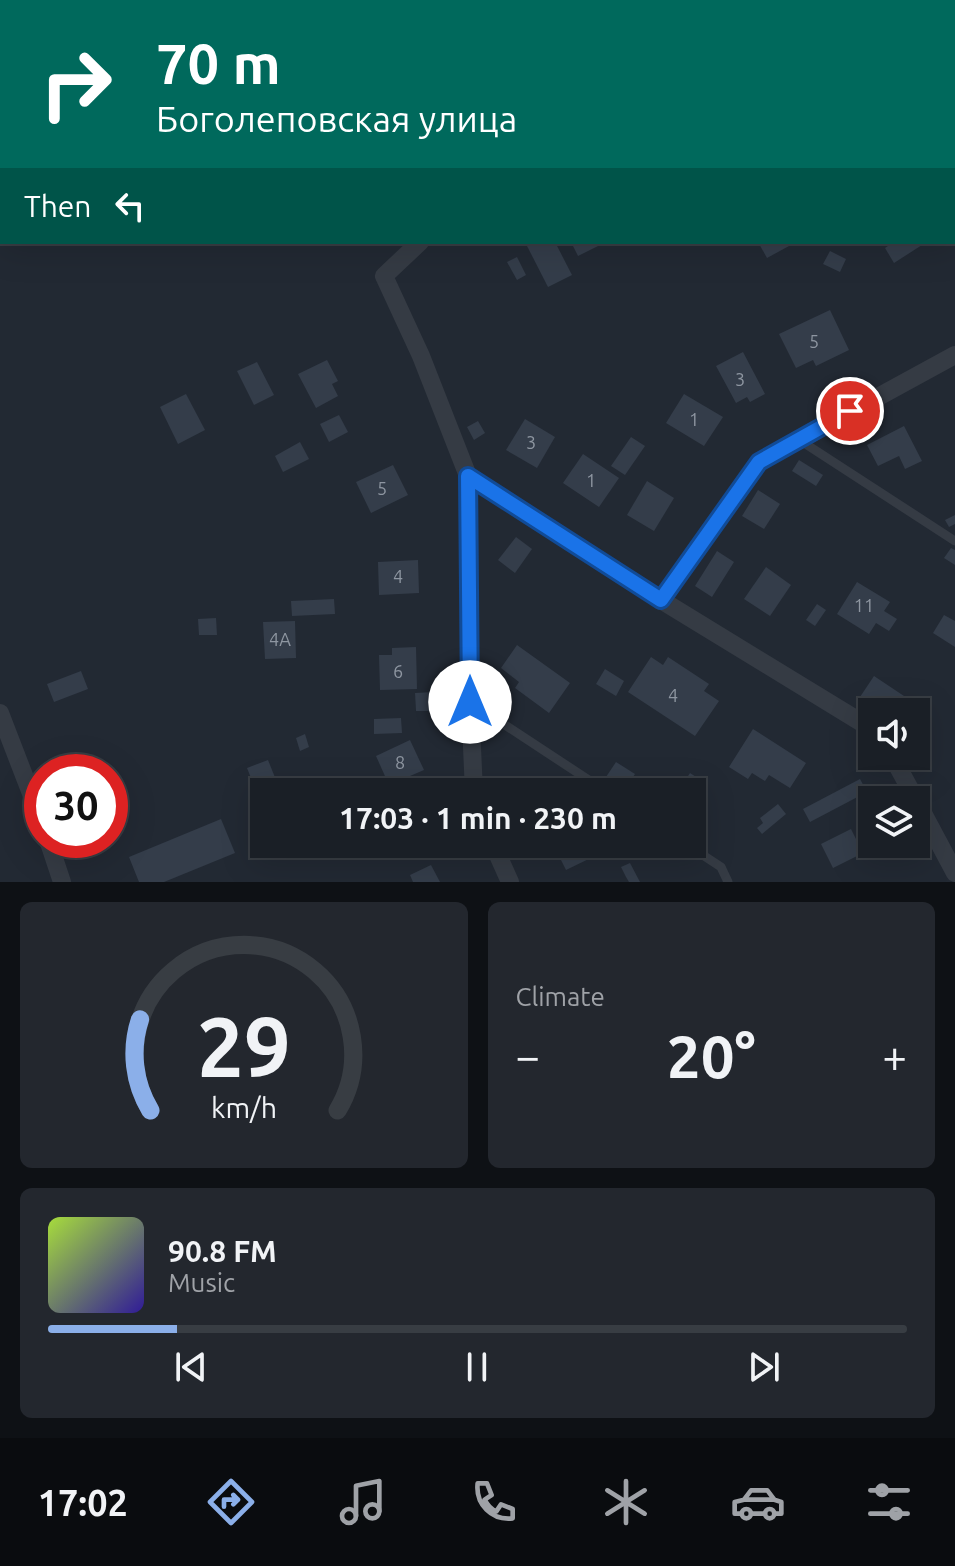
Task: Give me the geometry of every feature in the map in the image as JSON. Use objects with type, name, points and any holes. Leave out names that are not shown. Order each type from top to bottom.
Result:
[{"type":"street","points":[[418,244],[384,276],[421,356],[468,476],[473,778]]},
{"type":"street","points":[[661,600],[759,462],[955,355]]},
{"type":"street","points":[[468,476],[661,600],[858,720]]},
{"type":"street","points":[[0,713],[24,775]]},
{"type":"street","points":[[930,826],[955,873]]},
{"type":"street","points":[[54,858],[62,882]]},
{"type":"street","points":[[499,858],[510,882]]},
{"type":"lane","points":[[798,439],[955,541]]},
{"type":"lane","points":[[470,702],[586,778]]},
{"type":"lane","points":[[706,857],[721,867],[728,882]]},
{"type":"building","points":[[526,244],[556,244],[572,275],[548,287]]},
{"type":"building","points":[[572,244],[602,244],[578,256]]},
{"type":"building","points":[[759,244],[790,244],[789,246],[767,258]]},
{"type":"building","points":[[891,244],[922,245],[894,263],[885,248]]},
{"type":"building","points":[[830,251],[846,259],[840,272],[823,264]]},
{"type":"building","points":[[517,257],[526,275],[517,280],[507,262]]},
{"type":"building","points":[[830,310],[849,350],[816,366],[813,360],[796,368],[779,334]]},
{"type":"building","points":[[743,352],[765,394],[750,402],[747,397],[736,403],[716,366]]},
{"type":"building","points":[[327,360],[338,381],[332,384],[338,396],[316,408],[298,374]]},
{"type":"building","points":[[257,362],[274,395],[254,405],[237,371]]},
{"type":"building","points":[[186,394],[205,430],[178,444],[160,407]]},
{"type":"building","points":[[684,394],[723,417],[704,446],[666,423]]},
{"type":"building","points":[[339,415],[348,432],[329,442],[320,424]]},
{"type":"building","points":[[525,419],[555,437],[537,468],[506,450]]},
{"type":"building","points":[[478,421],[485,433],[474,440],[467,427]]},
{"type":"building","points":[[904,426],[922,461],[905,469],[899,456],[878,466],[867,445]]},
{"type":"building","points":[[631,437],[645,446],[625,475],[611,466]]},
{"type":"building","points":[[300,442],[309,459],[283,472],[275,456]]},
{"type":"building","points":[[583,454],[619,478],[599,507],[563,483]]},
{"type":"building","points":[[799,460],[823,475],[816,486],[792,471]]},
{"type":"building","points":[[393,465],[408,495],[371,513],[356,482]]},
{"type":"building","points":[[647,481],[674,498],[654,531],[627,515]]},
{"type":"building","points":[[758,490],[780,504],[764,529],[742,516]]},
{"type":"building","points":[[955,515],[955,524],[949,527],[945,520]]},
{"type":"building","points":[[516,537],[532,549],[515,573],[498,560]]},
{"type":"building","points":[[951,548],[955,550],[955,565],[944,558]]},
{"type":"building","points":[[717,551],[734,562],[712,597],[695,586]]},
{"type":"building","points":[[418,560],[419,593],[379,595],[378,562]]},
{"type":"building","points":[[766,567],[791,585],[770,616],[744,599]]},
{"type":"building","points":[[857,582],[890,602],[884,611],[897,619],[889,631],[876,623],[869,634],[837,614]]},
{"type":"building","points":[[334,599],[335,614],[292,616],[291,601]]},
{"type":"building","points":[[817,604],[826,610],[815,626],[806,620]]},
{"type":"building","points":[[944,615],[955,621],[955,647],[933,633]]},
{"type":"building","points":[[216,618],[217,635],[199,635],[198,619]]},
{"type":"building","points":[[295,621],[296,658],[265,659],[263,622]]},
{"type":"building","points":[[517,645],[570,683],[549,713],[515,688],[519,682],[501,668]]},
{"type":"building","points":[[416,647],[417,689],[380,690],[379,655],[392,655],[392,648]]},
{"type":"building","points":[[651,657],[663,665],[668,657],[709,684],[704,691],[719,701],[695,736],[628,692]]},
{"type":"building","points":[[605,669],[624,681],[616,696],[596,684]]},
{"type":"building","points":[[81,671],[88,689],[54,702],[47,684]]},
{"type":"building","points":[[874,676],[907,698],[861,698]]},
{"type":"building","points":[[433,692],[434,711],[416,711],[415,693]]},
{"type":"building","points":[[401,718],[402,733],[374,734],[374,719]]},
{"type":"building","points":[[753,729],[806,763],[790,788],[769,775],[765,781],[752,773],[748,779],[729,767]]},
{"type":"building","points":[[305,734],[309,747],[300,751],[296,738]]},
{"type":"building","points":[[410,740],[424,770],[405,778],[386,778],[376,756]]},
{"type":"building","points":[[268,760],[275,778],[251,778],[247,768]]},
{"type":"building","points":[[616,762],[635,774],[632,778],[605,778]]},
{"type":"building","points":[[860,779],[864,786],[858,786],[858,797],[810,822],[803,809]]},
{"type":"building","points":[[778,804],[786,814],[762,834],[757,828],[763,823],[760,818]]},
{"type":"building","points":[[221,819],[235,853],[164,882],[139,882],[129,857]]},
{"type":"building","points":[[851,829],[858,843],[858,856],[833,868],[821,844]]},
{"type":"building","points":[[560,858],[591,858],[566,870]]},
{"type":"building","points":[[630,863],[640,882],[629,882],[626,877],[621,867]]},
{"type":"building","points":[[431,865],[440,882],[413,882],[410,875]]},
{"type":"route","points":[[470,702],[468,476],[661,600],[759,462],[850,411]]}]
